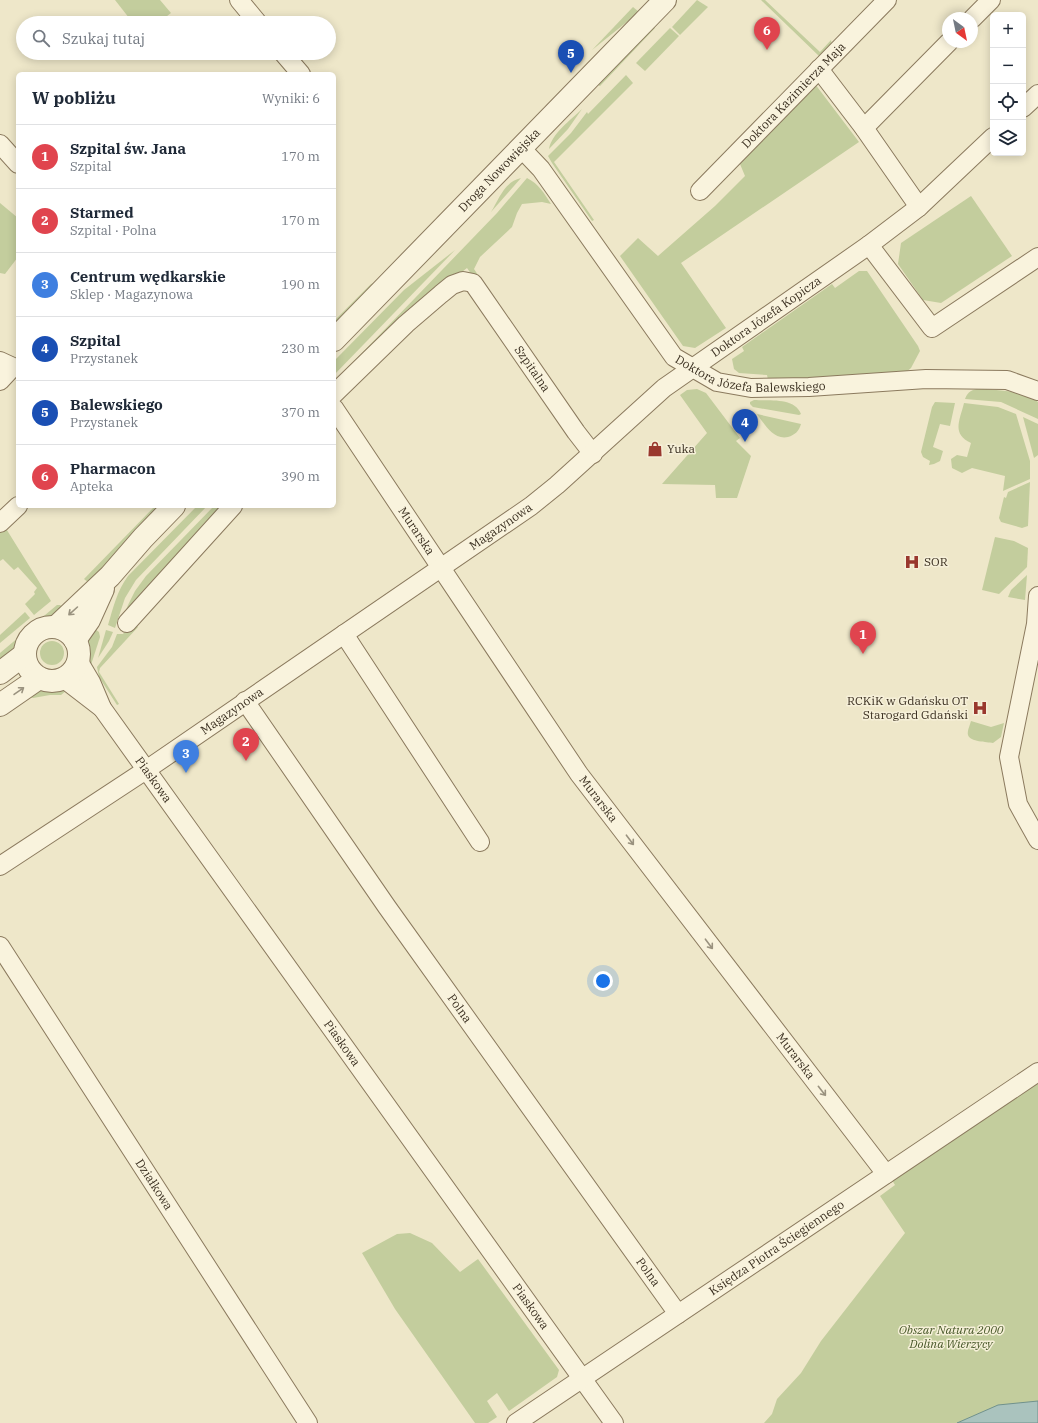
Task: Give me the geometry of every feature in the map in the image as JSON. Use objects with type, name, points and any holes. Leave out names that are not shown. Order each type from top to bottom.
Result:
[{"type":"street","points":[[239,0],[252,16]]},
{"type":"street","name":"Droga Nowowiejska","points":[[336,338],[665,0]]},
{"type":"street","name":"Doktora Kazimierza Maja","points":[[700,190],[887,0]]},
{"type":"street","points":[[978,13],[991,0]]},
{"type":"street","points":[[864,128],[943,48]]},
{"type":"street","points":[[289,60],[299,72]]},
{"type":"street","points":[[819,69],[864,128],[919,207]]},
{"type":"street","points":[[1026,105],[1038,94]]},
{"type":"street","name":"Doktora Józefa Kopicza","points":[[557,485],[593,454],[664,388],[869,245],[919,207],[990,140]]},
{"type":"street","points":[[0,144],[16,162]]},
{"type":"street","name":"Doktora Józefa Balewskiego","points":[[521,148],[541,169],[674,357],[692,369],[717,382],[752,388],[809,387],[926,379],[1007,380],[1038,391]]},
{"type":"street","points":[[869,245],[932,328],[1038,257]]},
{"type":"street","name":"Szpitalna","points":[[336,392],[406,324],[440,294],[452,285],[462,281],[473,283],[576,432],[593,454]]},
{"type":"street","points":[[0,361],[13,367],[0,381]]},
{"type":"street","name":"Murarska","points":[[336,411],[579,774],[886,1174]]},
{"type":"street","name":"Magazynowa","points":[[0,866],[146,770],[488,536],[531,506],[557,485]]},
{"type":"street","points":[[0,523],[16,508]]},
{"type":"street","points":[[56,627],[110,576],[143,538],[172,508]]},
{"type":"street","points":[[127,623],[231,508]]},
{"type":"street","points":[[76,650],[67,632],[56,627],[47,628],[38,631],[31,636],[26,645],[26,663],[31,672],[39,678],[51,681],[63,678],[73,671],[76,650],[110,576]]},
{"type":"street","points":[[1038,596],[1036,624],[1009,757],[1018,804],[1038,840]]},
{"type":"street","points":[[344,634],[480,842]]},
{"type":"street","name":"Piaskowa","points":[[76,650],[102,708],[614,1423]]},
{"type":"street","points":[[0,673],[25,654]]},
{"type":"street","points":[[0,705],[39,678]]},
{"type":"street","name":"Piaskowa","points":[[63,678],[102,708]]},
{"type":"street","name":"Polna","points":[[245,701],[387,907],[678,1314]]},
{"type":"street","name":"Działkowa","points":[[0,946],[308,1423]]},
{"type":"street","name":"Księdza Piotra Ściegiennego","points":[[516,1423],[1038,1072]]},
{"type":"green space","points":[[115,0],[160,0],[171,13],[167,16],[128,16]]},
{"type":"green space","points":[[697,0],[708,7],[680,35],[672,27]]},
{"type":"green space","points":[[761,0],[765,0],[820,52],[831,40],[832,45],[820,57]]},
{"type":"green space","points":[[633,7],[639,12],[592,50]]},
{"type":"green space","points":[[652,25],[655,28],[600,86],[598,85],[554,130],[552,128]]},
{"type":"green space","points":[[670,28],[679,36],[645,71],[636,63]]},
{"type":"green space","points":[[626,75],[633,83],[554,162],[594,220],[592,221],[548,156],[571,133],[587,112],[588,114]]},
{"type":"green space","points":[[815,84],[859,142],[681,263],[726,328],[695,348],[683,346],[620,256],[638,238],[658,256],[715,206],[745,176],[740,164]]},
{"type":"green space","points":[[582,109],[568,129],[549,149],[558,132]]},
{"type":"green space","points":[[521,178],[491,212],[506,187],[515,180]]},
{"type":"green space","points":[[527,178],[538,186],[551,204],[542,202],[522,204],[512,227],[480,257],[474,269],[478,275],[474,278],[467,268],[417,307],[336,380],[336,380],[497,213]]},
{"type":"green space","points":[[971,196],[1012,256],[941,303],[923,300],[898,264],[901,243]]},
{"type":"green space","points":[[0,203],[16,216],[16,260],[5,274],[0,273]]},
{"type":"green space","points":[[455,250],[336,373],[336,359],[404,290]]},
{"type":"green space","points":[[859,271],[867,271],[918,346],[920,351],[911,368],[904,374],[768,380],[767,375],[739,373],[734,369],[732,359],[744,351],[742,347],[832,284],[835,288]]},
{"type":"green space","points":[[380,281],[336,326],[336,319],[371,284]]},
{"type":"green space","points":[[980,388],[1018,393],[1032,398],[1038,402],[1038,419],[1001,402],[965,399],[967,394],[971,391]]},
{"type":"green space","points":[[697,389],[706,393],[740,438],[736,441],[751,456],[737,498],[716,498],[715,485],[662,484],[707,433],[680,395],[687,390]]},
{"type":"green space","points":[[754,400],[787,402],[798,409],[801,414],[799,415],[753,407],[750,402]]},
{"type":"green space","points":[[935,402],[955,403],[950,426],[940,424],[933,447],[943,451],[940,461],[929,465],[930,461],[923,457],[921,452],[932,407]]},
{"type":"green space","points":[[964,403],[998,407],[1016,414],[1030,461],[1030,479],[1003,491],[1005,476],[972,468],[962,473],[952,468],[951,459],[957,455],[967,457],[971,443],[961,435],[958,426]]},
{"type":"green space","points":[[757,414],[801,424],[795,434],[788,437],[778,436],[766,427]]},
{"type":"green space","points":[[1023,417],[1038,424],[1038,455],[1034,458]]},
{"type":"green space","points":[[1030,482],[1028,526],[1022,528],[1001,522],[999,518],[1004,497],[1006,498],[1008,492]]},
{"type":"green space","points":[[153,508],[158,508],[89,583],[84,579]]},
{"type":"green space","points":[[195,508],[205,508],[136,580],[125,598],[115,628],[108,625],[118,594],[128,576]]},
{"type":"green space","points":[[212,508],[227,508],[122,628],[119,628],[135,591],[146,576]]},
{"type":"green space","points":[[5,527],[51,601],[34,615],[25,604],[35,594],[34,592],[37,588],[18,567],[14,570],[3,559],[0,561],[0,532]]},
{"type":"green space","points":[[995,537],[1014,541],[1028,548],[1027,567],[999,594],[982,590]]},
{"type":"green space","points":[[1027,575],[1025,600],[1008,597],[1011,590]]},
{"type":"green space","points":[[57,605],[60,605],[67,610],[53,619],[38,623],[31,627],[24,636],[18,648],[3,663],[0,659],[0,653]]},
{"type":"green space","points":[[25,612],[30,618],[0,643],[0,635]]},
{"type":"green space","points":[[133,622],[138,627],[100,668],[99,672],[119,704],[117,705],[99,677],[97,667],[112,647],[117,634],[123,634]]},
{"type":"green space","points":[[92,627],[99,632],[100,637],[90,668],[86,647]]},
{"type":"green space","points":[[106,630],[113,632],[98,658]]},
{"type":"green space","points":[[52,641],[57,642],[63,648],[63,658],[57,664],[52,665],[47,664],[41,658],[40,653],[41,648],[47,642]]},
{"type":"green space","points":[[42,686],[56,687],[67,690],[61,695],[30,697]]},
{"type":"green space","points":[[971,721],[991,727],[1004,723],[1001,737],[993,743],[972,739],[968,735]]},
{"type":"green space","name":"Obszar Natura 2000 Dolina Wierzycy","points":[[1038,1081],[1038,1423],[764,1423],[772,1414],[777,1399],[801,1373],[821,1341],[905,1233],[880,1196],[895,1185],[892,1180]]},
{"type":"green space","points":[[410,1233],[432,1243],[460,1272],[478,1259],[559,1370],[557,1377],[509,1411],[497,1393],[487,1401],[497,1417],[488,1423],[475,1423],[395,1309],[362,1253],[397,1234]]},
{"type":"water","points":[[1038,1401],[1038,1423],[957,1423],[998,1405]]},
{"type":"place","name":"Pharmacon","points":[[767,50]]},
{"type":"place","name":"Balewskiego","points":[[571,73]]},
{"type":"place","name":"Szpital","points":[[745,442]]},
{"type":"place","name":"Yuka","points":[[655,449]]},
{"type":"place","name":"SOR","points":[[912,562]]},
{"type":"place","name":"Szpital św. Jana","points":[[863,654]]},
{"type":"place","name":"RCKiK w Gdańsku OT Starogard Gdański","points":[[980,708]]},
{"type":"place","name":"Starmed","points":[[246,761]]},
{"type":"place","name":"Centrum wędkarskie","points":[[186,773]]}]
